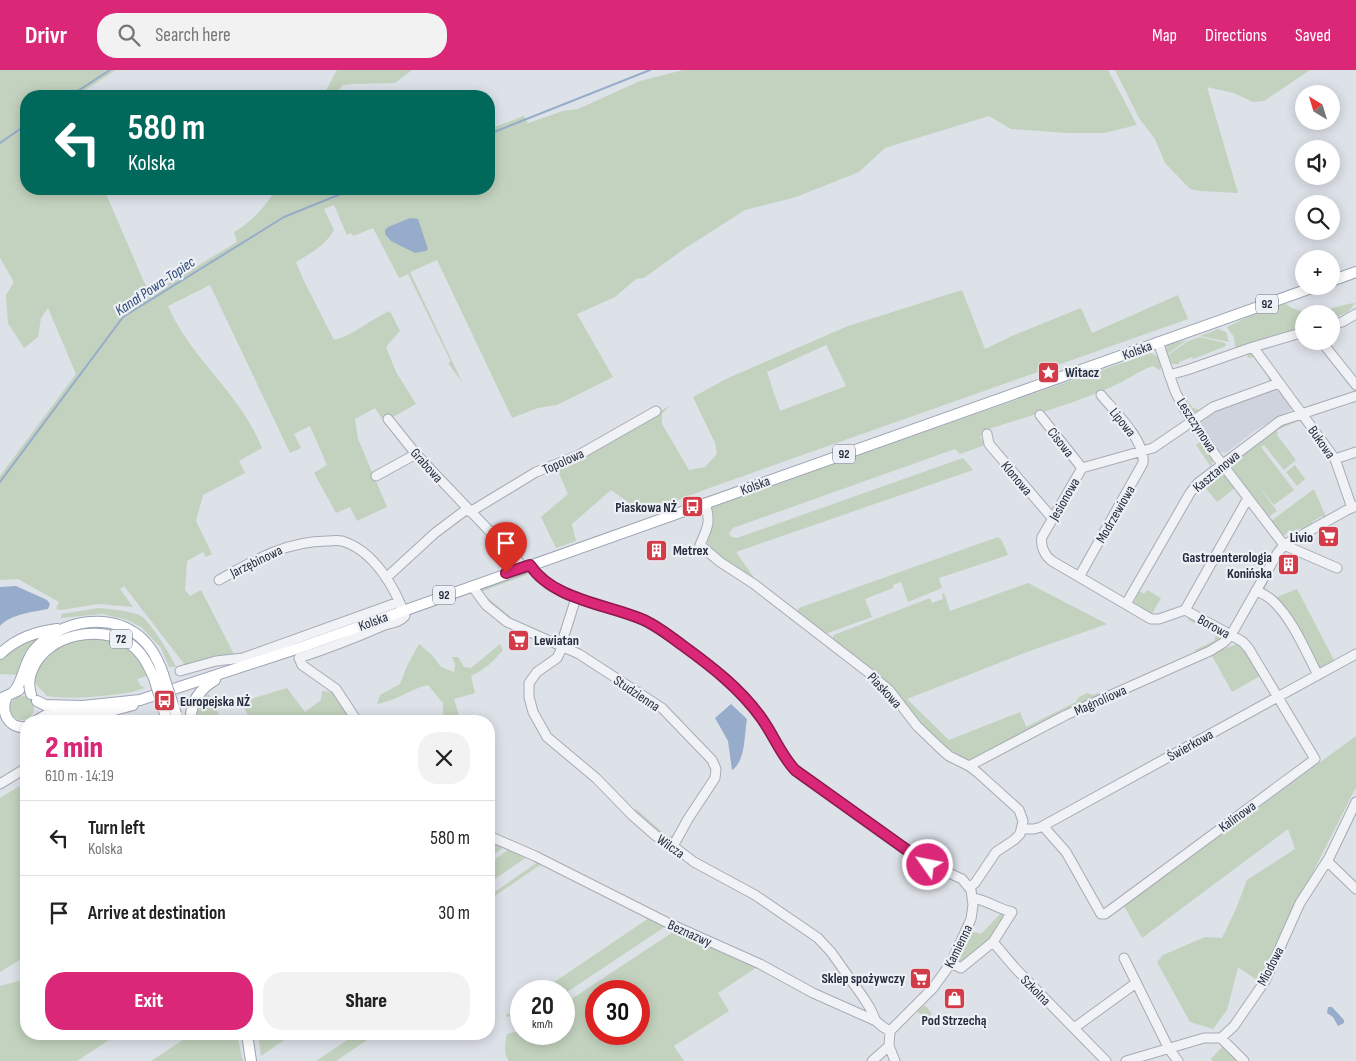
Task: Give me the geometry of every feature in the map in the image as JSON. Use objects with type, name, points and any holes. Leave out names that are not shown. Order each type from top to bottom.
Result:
[{"type":"main road","points":[[1340,278],[1356,272]]},
{"type":"main road","name":"Kolska","points":[[140,700],[231,670],[401,606],[472,586],[1295,294]]},
{"type":"main road","name":"72","points":[[7,695],[18,687],[22,671],[30,655],[42,642],[63,628],[96,622],[114,624],[138,635],[152,650],[158,676],[171,715]]},
{"type":"main road","points":[[0,654],[22,638],[48,630],[63,628]]},
{"type":"main road","name":"72","points":[[34,697],[29,686],[31,674],[37,660],[44,652],[64,639],[90,634],[112,636],[128,643],[158,676]]},
{"type":"main road","points":[[191,715],[195,699],[201,690],[231,670]]},
{"type":"main road","name":"92","points":[[7,695],[22,690],[46,706],[82,706],[140,700]]},
{"type":"main road","points":[[7,695],[3,714],[20,727]]},
{"type":"main road","name":"92","points":[[34,697],[40,711],[38,715]]},
{"type":"main road","name":"92","points":[[48,715],[111,711],[130,707],[140,700]]},
{"type":"main road","points":[[248,1040],[252,1061]]},
{"type":"street","points":[[1340,323],[1356,314]]},
{"type":"street","points":[[1169,375],[1295,335]]},
{"type":"street","name":"Leszczynowa","points":[[1158,342],[1180,402],[1192,422],[1284,545],[1338,568]]},
{"type":"street","name":"Bukowa","points":[[1253,347],[1335,459],[1354,507]]},
{"type":"street","points":[[1328,350],[1356,385]]},
{"type":"street","points":[[1192,422],[1217,405],[1279,383]]},
{"type":"street","name":"Lipowa","points":[[1101,395],[1139,441],[1142,451]]},
{"type":"street","name":"Kasztanowa","points":[[1126,604],[1190,493],[1198,483],[1280,421],[1356,396]]},
{"type":"street","name":"Topolowa","points":[[386,578],[435,533],[468,510],[536,472],[577,456],[656,411]]},
{"type":"street","name":"Cisowa","points":[[1040,415],[1082,468]]},
{"type":"street","name":"Grabowa","points":[[388,419],[416,454],[468,510]]},
{"type":"street","name":"Jesionowa","points":[[1126,604],[1052,561],[1044,550],[1042,540],[1082,468],[1153,448],[1192,422]]},
{"type":"street","name":"Klonowa","points":[[987,434],[989,444],[1053,519]]},
{"type":"street","name":"Modrzewiowa","points":[[1079,577],[1143,465],[1144,456],[1142,451]]},
{"type":"street","points":[[1335,459],[1356,452]]},
{"type":"street","points":[[376,476],[416,454]]},
{"type":"street","points":[[1185,610],[1248,498]]},
{"type":"street","name":"Piaskowa","points":[[705,503],[709,523],[700,545],[720,562],[754,584],[870,672],[890,691],[917,726],[941,749],[949,756],[969,766],[1019,810],[1022,818],[1022,829]]},
{"type":"street","points":[[1231,635],[1284,545],[1354,507]]},
{"type":"street","points":[[468,510],[520,562],[540,577],[576,598],[649,623],[713,668],[725,678],[758,714],[795,770],[918,859],[962,879],[970,887],[976,883],[992,856],[1000,848],[1017,838],[1022,829]]},
{"type":"street","name":"Jarzębinowa","points":[[219,580],[274,551],[289,546],[320,541],[341,541],[360,550],[376,564],[386,578]]},
{"type":"street","points":[[354,715],[336,689],[302,665],[298,658],[351,640],[381,626],[402,620],[405,616],[386,578]]},
{"type":"street","name":"Studzienna","points":[[472,586],[480,598],[502,619],[579,654],[662,708],[715,764],[715,778],[673,846]]},
{"type":"street","points":[[1256,590],[1270,598],[1282,612],[1318,675]]},
{"type":"street","name":"Wilcza","points":[[576,598],[557,658],[538,672],[529,683],[529,697],[533,712],[543,731],[552,743],[596,778],[656,836],[694,862],[755,895],[818,938],[831,952],[866,1002],[876,1021]]},
{"type":"street","name":"Borowa","points":[[1126,604],[1154,620],[1185,610],[1231,635],[1249,649],[1277,698]]},
{"type":"street","points":[[180,671],[216,661],[243,658],[401,606]]},
{"type":"street","name":"Magnoliowa","points":[[969,766],[1066,715],[1214,649],[1231,635]]},
{"type":"street","name":"Świerkowa","points":[[1022,829],[1034,829],[1043,826],[1356,654]]},
{"type":"street","name":"Kalinowa","points":[[1043,826],[1066,852],[1101,914],[1104,914],[1314,759],[1277,698]]},
{"type":"street","points":[[0,784],[20,772]]},
{"type":"street","name":"Miodowa","points":[[1221,1038],[1234,1026],[1265,981],[1300,903],[1328,861],[1356,802]]},
{"type":"street","name":"Beznazwy","points":[[495,839],[534,856],[666,922],[760,964],[813,993],[876,1021],[883,1028],[890,1031]]},
{"type":"street","points":[[1328,861],[1356,889]]},
{"type":"street","name":"Kamienna","points":[[890,1031],[933,988],[951,963],[969,924],[973,898],[970,887]]},
{"type":"street","points":[[951,963],[961,968],[993,942],[1012,912],[973,898]]},
{"type":"street","name":"Szkolna","points":[[993,942],[1016,969],[1106,1061]]},
{"type":"street","points":[[1124,958],[1169,1049],[1178,1061]]},
{"type":"street","points":[[1074,1028],[1136,983]]},
{"type":"street","points":[[890,1031],[889,1046],[895,1061]]},
{"type":"street","points":[[1126,1061],[1204,1038],[1221,1038],[1243,1061]]},
{"type":"street","points":[[872,1061],[889,1046]]},
{"type":"shaded area","points":[[1278,389],[1291,406],[1291,410],[1254,431],[1226,453],[1220,452],[1200,426],[1201,421],[1215,411]]},
{"type":"green space","points":[[0,70],[116,70],[85,90],[20,90],[20,195],[107,195],[151,294],[237,242],[234,232],[258,214],[272,195],[495,195],[495,127],[524,116],[528,123],[563,111],[578,109],[640,81],[683,70],[1108,70],[1137,125],[1104,133],[1067,133],[1011,129],[989,116],[885,148],[859,172],[796,197],[745,210],[684,249],[644,278],[636,279],[615,297],[577,314],[613,377],[557,405],[538,408],[512,418],[437,260],[410,272],[462,382],[448,363],[451,362],[408,274],[399,278],[373,228],[353,236],[351,233],[347,235],[334,205],[324,209],[334,230],[313,252],[296,262],[303,279],[334,340],[342,338],[390,311],[400,331],[386,347],[396,372],[416,404],[384,422],[375,408],[355,419],[358,439],[387,507],[357,521],[350,507],[336,513],[314,473],[327,465],[310,426],[294,434],[301,448],[290,453],[210,285],[168,306],[177,325],[189,343],[242,410],[262,448],[239,461],[245,473],[203,495],[196,521],[212,554],[206,557],[203,552],[187,561],[185,590],[190,596],[201,590],[235,656],[185,665],[124,586],[120,589],[133,607],[98,604],[61,610],[56,609],[59,602],[18,579],[0,580],[0,476],[76,374],[48,308],[41,318],[38,337],[24,348],[8,323],[6,295],[14,282],[0,258]]},
{"type":"green space","points":[[337,70],[412,70],[395,83],[352,84],[343,85],[338,90],[326,90]]},
{"type":"green space","points":[[1115,70],[1310,70],[1264,101],[1253,102],[1234,93],[1207,87],[1238,193],[1190,189],[1165,163],[1155,139],[1139,118]]},
{"type":"green space","points":[[962,290],[985,349],[1081,308],[1092,333],[1178,295],[1188,319],[712,487],[644,513],[611,490],[572,524],[576,541],[556,548],[541,517],[568,494],[557,469],[615,440],[670,405],[662,414],[662,424],[689,470],[705,467],[717,454],[715,443],[693,397],[728,378],[848,326]],"holes":[[[826,345],[846,386],[780,411],[767,372]]]},
{"type":"green space","points":[[1284,303],[1295,309],[1295,332],[1242,349],[1235,346],[1234,337],[1227,327]]},
{"type":"green space","points":[[1355,303],[1348,312],[1340,315],[1340,306]]},
{"type":"green space","points":[[1218,329],[1226,332],[1229,342],[1200,336]]},
{"type":"green space","points":[[1200,337],[1225,343],[1226,346],[1193,359],[1192,357],[1179,362],[1179,364],[1172,364],[1168,355],[1188,341]]},
{"type":"green space","points":[[1187,340],[1166,355],[1165,349],[1168,344]]},
{"type":"green space","points":[[1151,353],[1158,357],[1161,368],[1159,370],[1153,366],[1116,385],[1080,399],[986,430],[980,437],[985,445],[960,454],[955,449],[733,528],[729,533],[731,537],[737,538],[963,458],[973,470],[736,552],[753,576],[755,582],[733,568],[711,550],[707,537],[711,514],[710,506]]},
{"type":"green space","points":[[1247,354],[1254,355],[1272,382],[1196,414],[1191,413],[1181,392],[1193,408],[1200,410],[1207,404],[1268,383],[1269,378],[1254,357],[1248,358]]},
{"type":"green space","points":[[1295,418],[1302,419],[1305,425],[1299,421],[1277,430],[1277,435],[1296,460],[1284,470],[1264,445],[1261,447],[1294,490],[1274,505],[1257,484],[1277,511],[1269,517],[1232,468],[1232,462],[1273,429]]},
{"type":"green space","points":[[1200,442],[1213,460],[1211,467],[1196,445]]},
{"type":"green space","points":[[1295,465],[1305,479],[1297,486],[1286,472]]},
{"type":"green space","points":[[1220,474],[1225,475],[1235,488],[1217,502],[1204,486]]},
{"type":"green space","points":[[1314,489],[1326,517],[1322,516],[1312,522],[1313,525],[1303,530],[1301,528],[1290,537],[1291,531],[1289,530],[1285,535],[1282,535],[1271,521]]},
{"type":"green space","points":[[998,537],[1002,541],[1008,555],[939,578],[942,588],[908,602],[901,582],[893,585],[893,588],[865,599],[872,617],[828,633],[820,632],[796,614],[799,608]]},
{"type":"green space","points":[[524,572],[529,574],[483,591],[484,595],[511,617],[512,621],[482,596],[480,590],[482,587]]},
{"type":"green space","points":[[1267,579],[1269,580],[1265,588],[1277,597],[1297,589],[1335,662],[1320,669],[1263,590]]},
{"type":"green space","points":[[1028,583],[1107,624],[1027,652],[907,699],[949,740],[1020,712],[1026,727],[1076,702],[1079,697],[1087,693],[1093,695],[1099,693],[1101,696],[969,762],[943,749],[907,711],[831,641],[834,635],[930,598],[932,603],[943,599],[942,594],[944,593],[950,611]]},
{"type":"green space","points":[[1147,590],[1161,598],[1152,614],[1134,603],[1139,591],[1144,594]]},
{"type":"green space","points":[[99,608],[137,614],[145,619],[166,648],[176,667],[169,667],[161,648],[141,627],[127,620],[102,614],[61,618],[61,614]]},
{"type":"green space","points":[[1189,617],[1218,634],[1221,638],[1196,652],[1195,650],[1214,641],[1216,634],[1188,620]]},
{"type":"green space","points":[[46,634],[29,652],[18,675],[0,674],[0,657],[17,644]]},
{"type":"green space","points":[[85,639],[116,642],[130,650],[142,665],[147,676],[137,679],[140,685],[145,688],[125,693],[96,696],[68,698],[47,696],[35,683],[35,679],[32,678],[42,661],[52,650],[59,646]]},
{"type":"green space","points":[[419,644],[432,655],[441,667],[454,672],[455,664],[452,657],[458,657],[464,667],[471,668],[500,644],[503,650],[484,668],[471,676],[475,693],[454,699],[459,715],[444,715],[443,703],[428,685],[377,704],[380,695],[400,684]]},
{"type":"green space","points":[[1237,644],[1245,650],[1260,676],[1232,692],[1211,654]]},
{"type":"green space","points":[[287,688],[305,712],[321,700],[322,691],[332,692],[348,715],[248,715],[241,702]]},
{"type":"green space","points":[[209,694],[219,715],[197,715],[201,698]]},
{"type":"green space","points":[[22,696],[27,697],[33,703],[32,715],[20,715],[20,720],[13,717],[10,708],[13,699]]},
{"type":"green space","points":[[1356,736],[1356,787],[1258,981],[1238,967],[1227,1010],[1213,1029],[1190,1022],[1157,962],[1163,955],[1205,937],[1222,938],[1247,880],[1295,849],[1288,829],[1142,938],[1124,906]]},
{"type":"green space","points":[[20,786],[20,960],[0,972],[0,798]]},
{"type":"green space","points":[[636,809],[668,837],[673,835],[680,827],[673,840],[666,840],[632,812]]},
{"type":"green space","points":[[495,843],[504,847],[495,854]]},
{"type":"green space","points":[[509,849],[527,857],[495,879],[495,860]]},
{"type":"green space","points":[[539,861],[543,863],[495,896],[495,892]]},
{"type":"green space","points":[[1001,913],[1007,916],[999,932],[961,963],[958,959],[971,931],[981,934]]},
{"type":"green space","points":[[649,918],[666,926],[575,987],[575,980],[557,980]]},
{"type":"green space","points":[[676,930],[757,967],[718,993],[729,1011],[674,1046],[684,1061],[509,1061],[505,1051],[507,1034],[510,1033],[510,1045],[575,1045],[575,997],[585,990],[585,1045],[650,1045],[650,980],[600,980]]},
{"type":"green space","points":[[20,981],[20,1040],[109,1040],[77,1061],[0,1061],[0,986]]},
{"type":"green space","points":[[925,1005],[932,1014],[929,1018],[927,1015],[923,1018],[917,1011]]},
{"type":"green space","points":[[183,1040],[238,1040],[243,1061],[151,1061]]},
{"type":"green space","points":[[259,1040],[284,1040],[261,1056]]},
{"type":"green space","points":[[347,1040],[367,1040],[336,1061],[316,1061]]},
{"type":"green space","points":[[1224,1045],[1240,1061],[1213,1061],[1211,1059]]},
{"type":"water","points":[[410,218],[418,219],[428,249],[426,251],[415,253],[391,241],[385,234],[385,230],[388,227]]},
{"type":"water","points":[[16,586],[47,600],[50,604],[48,609],[16,616],[0,626],[0,587]]},
{"type":"water","points":[[731,704],[747,719],[742,754],[737,766],[732,770],[728,741],[715,718]]},
{"type":"water","points":[[1328,1007],[1332,1007],[1344,1020],[1344,1023],[1338,1026],[1333,1017],[1327,1013]]},
{"type":"waterway","points":[[79,90],[110,70]]},
{"type":"waterway","name":"Kanał Powa-Topiec","points":[[495,132],[650,70]]},
{"type":"waterway","points":[[0,143],[20,129]]},
{"type":"waterway","name":"Kanał Powa-Topiec","points":[[0,482],[123,317],[284,217],[338,195]]},
{"type":"place","name":"Witacz","points":[[1049,372]]},
{"type":"place","name":"Piaskowa NŻ","points":[[693,507]]},
{"type":"place","name":"Livio","points":[[1329,537]]},
{"type":"place","name":"Metrex","points":[[657,550]]},
{"type":"place","name":"Gastroenterologia Konińska","points":[[1288,565]]},
{"type":"place","name":"Lewiatan","points":[[518,640]]},
{"type":"place","name":"Europejska NŻ","points":[[164,701]]},
{"type":"place","name":"Sklep spożywczy","points":[[921,978]]},
{"type":"place","name":"Pod Strzechą","points":[[954,998]]},
{"type":"route","points":[[506,573],[530,565],[540,577],[571,596],[644,620],[671,637],[725,678],[761,717],[795,770],[928,865]]}]
